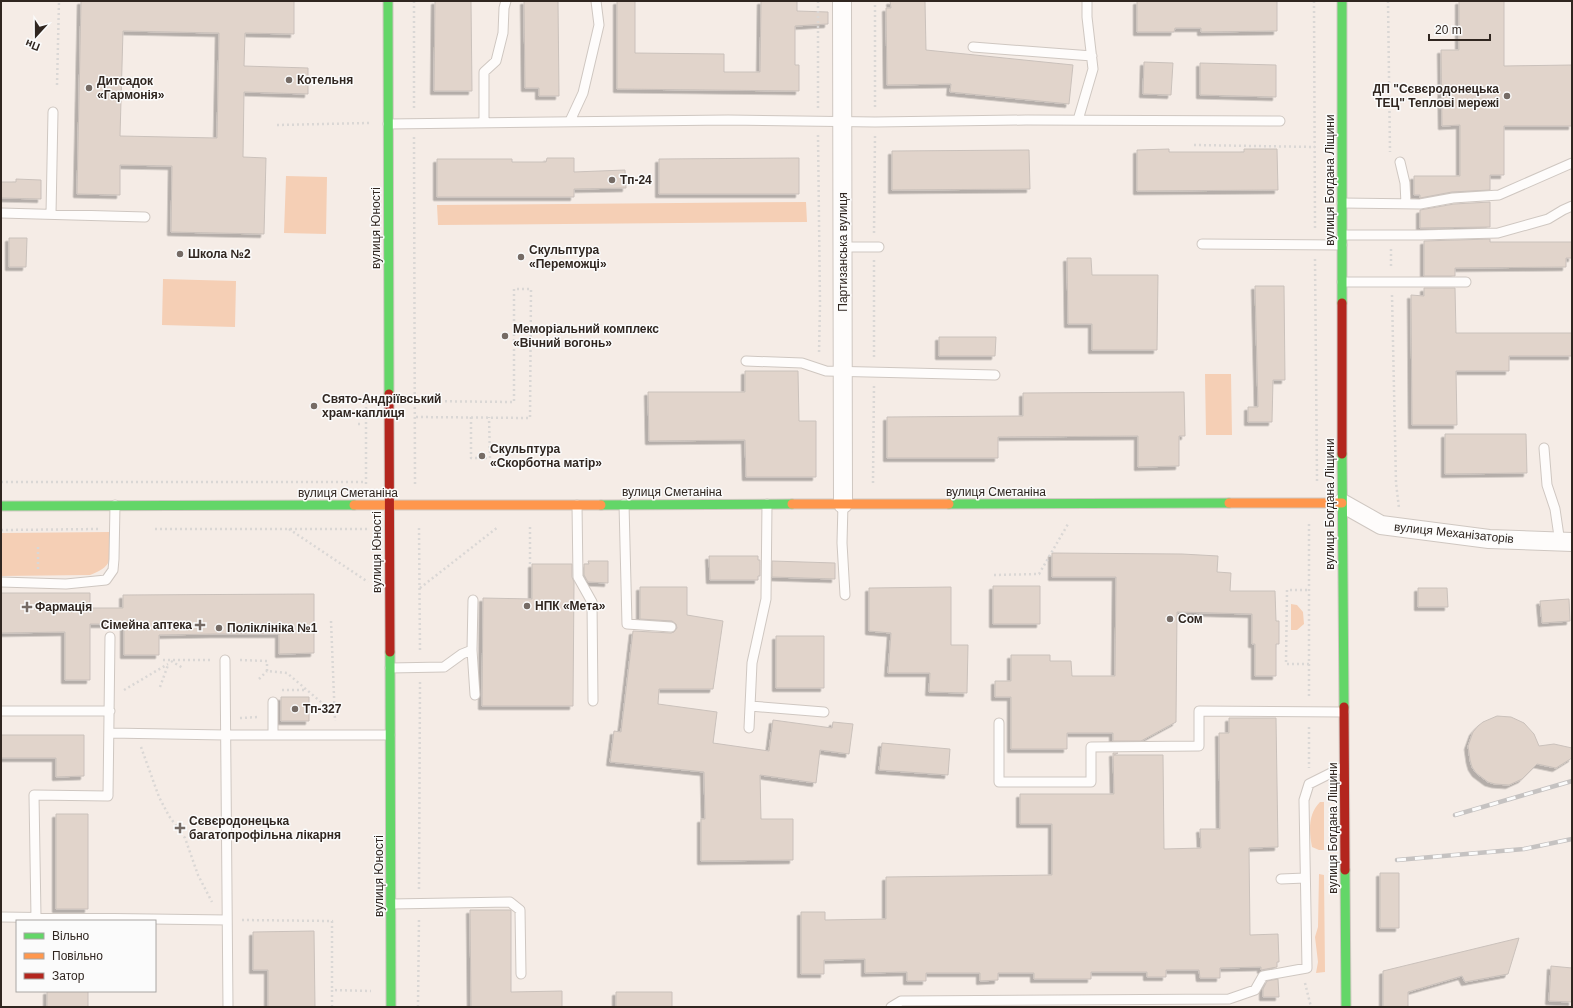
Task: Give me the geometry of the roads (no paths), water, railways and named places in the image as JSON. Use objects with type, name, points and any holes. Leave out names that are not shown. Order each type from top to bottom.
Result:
[{"type":"street","name":"вулиця Юності","points":[[388,1],[391,1007]]},
{"type":"street","name":"Партизанська вулиця","points":[[842,1],[843,247],[834,371],[843,504]]},
{"type":"street","name":"вулиця Богдана Ліщини","points":[[1342,1],[1342,503],[1346,1007]]},
{"type":"street","name":"вулиця Сметаніна","points":[[1,506],[1342,503]]},
{"type":"street","name":"вулиця Механізаторів","points":[[1342,503],[1381,525],[1489,539],[1566,542]]},
{"type":"lane","points":[[484,122],[484,72],[496,61],[503,33],[504,8],[506,1]]},
{"type":"lane","points":[[570,122],[583,93],[599,25],[596,1]]},
{"type":"lane","points":[[1078,120],[1093,69],[1087,17],[1087,1]]},
{"type":"lane","points":[[973,47],[1092,56]]},
{"type":"lane","points":[[51,214],[53,112]]},
{"type":"lane","points":[[388,124],[728,120],[875,122],[1078,120],[1280,121]]},
{"type":"lane","points":[[1400,162],[1405,183],[1406,204]]},
{"type":"lane","points":[[1342,203],[1420,204],[1453,198],[1499,195],[1572,163]]},
{"type":"lane","points":[[1342,235],[1498,233],[1548,219],[1572,206]]},
{"type":"lane","points":[[1,213],[145,217]]},
{"type":"lane","points":[[1202,244],[1342,245]]},
{"type":"lane","points":[[843,247],[879,248]]},
{"type":"lane","points":[[1342,282],[1466,282]]},
{"type":"lane","points":[[746,361],[802,363],[834,371],[995,375]]},
{"type":"lane","points":[[1544,448],[1547,485],[1566,542]]},
{"type":"lane","points":[[624,504],[627,624],[671,627]]},
{"type":"lane","points":[[749,728],[752,663],[766,599],[767,504]]},
{"type":"lane","points":[[843,504],[842,543],[845,595]]},
{"type":"lane","points":[[1,582],[66,584],[106,580],[112,570],[113,565],[115,505]]},
{"type":"lane","points":[[577,505],[578,577],[592,602],[593,701]]},
{"type":"lane","points":[[473,600],[472,650],[475,695]]},
{"type":"lane","points":[[36,916],[34,795],[108,796],[110,733],[110,637]]},
{"type":"lane","points":[[390,668],[444,667],[462,654],[472,650]]},
{"type":"lane","points":[[225,660],[228,1007]]},
{"type":"lane","points":[[273,702],[273,735]]},
{"type":"lane","points":[[750,706],[824,712]]},
{"type":"lane","points":[[1,711],[110,710]]},
{"type":"lane","points":[[998,723],[999,782],[1091,782],[1091,747],[1199,746],[1199,711],[1344,712]]},
{"type":"lane","points":[[110,733],[390,735]]},
{"type":"lane","points":[[891,1007],[901,1001],[1229,999],[1255,990],[1263,976],[1307,968],[1304,800],[1309,784],[1344,766]]},
{"type":"lane","points":[[1282,879],[1305,878]]},
{"type":"lane","points":[[391,904],[510,902],[520,910],[521,974]]},
{"type":"lane","points":[[1,917],[36,916],[227,920]]},
{"type":"railway","points":[[1455,815],[1572,781]]},
{"type":"railway","points":[[1397,860],[1524,849],[1572,839]]},
{"type":"place","name":"Котельня","points":[[289,80]]},
{"type":"place","name":"Дитсадок «Гармонія»","points":[[89,88]]},
{"type":"place","name":"ДП \"Сєвєродонецька ТЕЦ\" Теплові мережі","points":[[1507,96]]},
{"type":"place","name":"Тп-24","points":[[612,180]]},
{"type":"place","name":"Школа №2","points":[[180,254]]},
{"type":"place","name":"Скульптура «Переможці»","points":[[521,257]]},
{"type":"place","name":"Меморіальний комплекс «Вічний вогонь»","points":[[505,336]]},
{"type":"place","name":"Свято-Андріївський храм-каплиця","points":[[314,406]]},
{"type":"place","name":"Скульптура «Скорботна матір»","points":[[482,456]]},
{"type":"place","name":"НПК «Мета»","points":[[527,606]]},
{"type":"place","name":"Фармація","points":[[27,607]]},
{"type":"place","name":"Сом","points":[[1170,619]]},
{"type":"place","name":"Сімейна аптека","points":[[200,625]]},
{"type":"place","name":"Поліклініка №1","points":[[219,628]]},
{"type":"place","name":"Тп-327","points":[[295,709]]},
{"type":"place","name":"Сєвєродонецька багатопрофільна лікарня","points":[[180,828]]}]
